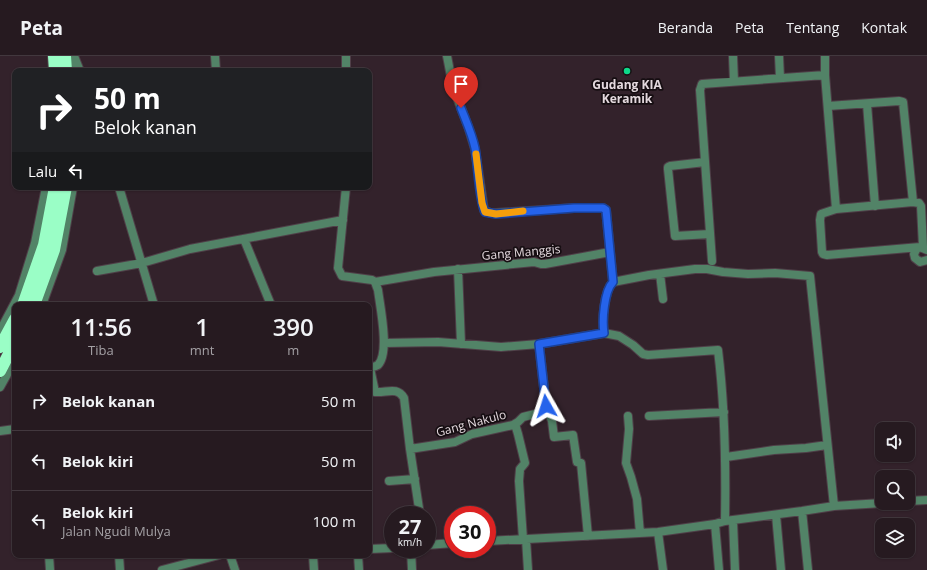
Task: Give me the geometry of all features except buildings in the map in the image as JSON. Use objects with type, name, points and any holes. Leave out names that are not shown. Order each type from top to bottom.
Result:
[{"type":"highway","points":[[65,56],[66,68]]},
{"type":"highway","points":[[25,302],[44,245],[54,190]]},
{"type":"highway","points":[[35,302],[54,250],[65,190]]},
{"type":"highway","points":[[0,347],[12,325]]},
{"type":"highway","points":[[0,371],[12,348]]},
{"type":"street","points":[[71,56],[72,68]]},
{"type":"street","points":[[74,56],[79,68]]},
{"type":"street","points":[[215,56],[216,68]]},
{"type":"street","points":[[346,56],[346,68]]},
{"type":"street","points":[[448,56],[453,87],[470,129],[475,149],[482,203],[485,212],[496,214],[574,208],[603,208],[606,210],[607,216],[613,282]]},
{"type":"street","points":[[733,56],[734,81]]},
{"type":"street","points":[[779,56],[780,78]]},
{"type":"street","points":[[825,56],[825,75],[836,209]]},
{"type":"street","points":[[712,261],[700,90],[701,85],[704,83],[825,75]]},
{"type":"street","points":[[828,106],[899,101],[903,102],[914,202]]},
{"type":"street","points":[[867,104],[875,206]]},
{"type":"street","points":[[706,162],[670,166],[668,169],[675,236],[710,234]]},
{"type":"street","points":[[15,302],[36,243],[45,190]]},
{"type":"street","points":[[43,302],[62,250],[72,190]]},
{"type":"street","points":[[120,190],[153,302]]},
{"type":"street","points":[[346,190],[338,266],[342,276],[348,278],[369,279],[375,282],[378,290],[384,343],[381,360],[378,364],[372,367]]},
{"type":"street","points":[[914,202],[919,203],[921,206],[922,249],[825,255],[822,252],[821,214],[836,209],[914,202]]},
{"type":"street","points":[[97,271],[142,262],[190,249],[343,220]]},
{"type":"street","points":[[244,239],[270,302]]},
{"type":"street","points":[[922,249],[914,254],[915,258],[920,262],[927,260]]},
{"type":"street","name":"Gang Manggis","points":[[375,282],[458,269],[534,262],[545,264],[610,252]]},
{"type":"street","points":[[458,269],[462,344]]},
{"type":"street","points":[[604,333],[603,317],[608,290],[613,282],[695,269],[748,274],[775,273],[810,276],[834,506]]},
{"type":"street","points":[[660,274],[663,299]]},
{"type":"street","points":[[0,331],[12,308]]},
{"type":"street","points":[[384,343],[438,342],[501,347],[539,344],[604,333],[619,336],[643,354],[648,355],[718,350],[723,391],[729,521],[734,570]]},
{"type":"street","points":[[539,344],[547,411],[550,416],[554,436],[573,435],[577,462],[581,463],[588,536]]},
{"type":"street","points":[[0,388],[12,366]]},
{"type":"street","points":[[372,378],[375,392],[391,390],[398,391],[404,398],[419,506]]},
{"type":"street","name":"Gang Nakulo","points":[[410,449],[455,442],[468,435],[515,424],[523,417],[547,411]]},
{"type":"street","points":[[649,416],[724,412]]},
{"type":"street","points":[[628,416],[629,430],[626,463],[632,478],[637,499],[640,533]]},
{"type":"street","points":[[515,424],[525,463],[520,468],[518,481],[528,570]]},
{"type":"street","points":[[0,431],[12,429]]},
{"type":"street","points":[[726,457],[774,450],[827,445]]},
{"type":"street","points":[[389,481],[415,479]]},
{"type":"street","points":[[915,501],[927,500]]},
{"type":"street","points":[[496,541],[658,532],[802,512],[834,506],[875,503]]},
{"type":"street","points":[[802,512],[808,570]]},
{"type":"street","points":[[776,515],[781,570]]},
{"type":"street","points":[[715,524],[719,570]]},
{"type":"street","points":[[658,532],[663,570]]},
{"type":"street","points":[[372,549],[384,548]]},
{"type":"street","points":[[49,558],[50,570]]},
{"type":"street","points":[[119,558],[120,570]]},
{"type":"street","points":[[162,570],[208,558]]},
{"type":"street","points":[[231,558],[234,570]]},
{"type":"street","points":[[313,558],[314,570]]},
{"type":"street","points":[[358,558],[359,570]]},
{"type":"street","points":[[411,558],[412,570]]},
{"type":"slow traffic","points":[[476,154],[482,203],[485,212],[496,214],[523,211]]},
{"type":"place","name":"Gudang KIA Keramik","points":[[627,71]]},
{"type":"route","points":[[461,108],[470,129],[475,149],[482,203],[485,212],[496,214],[574,208],[603,208],[606,210],[613,282],[608,290],[603,317],[604,333],[539,344],[546,406]]}]
